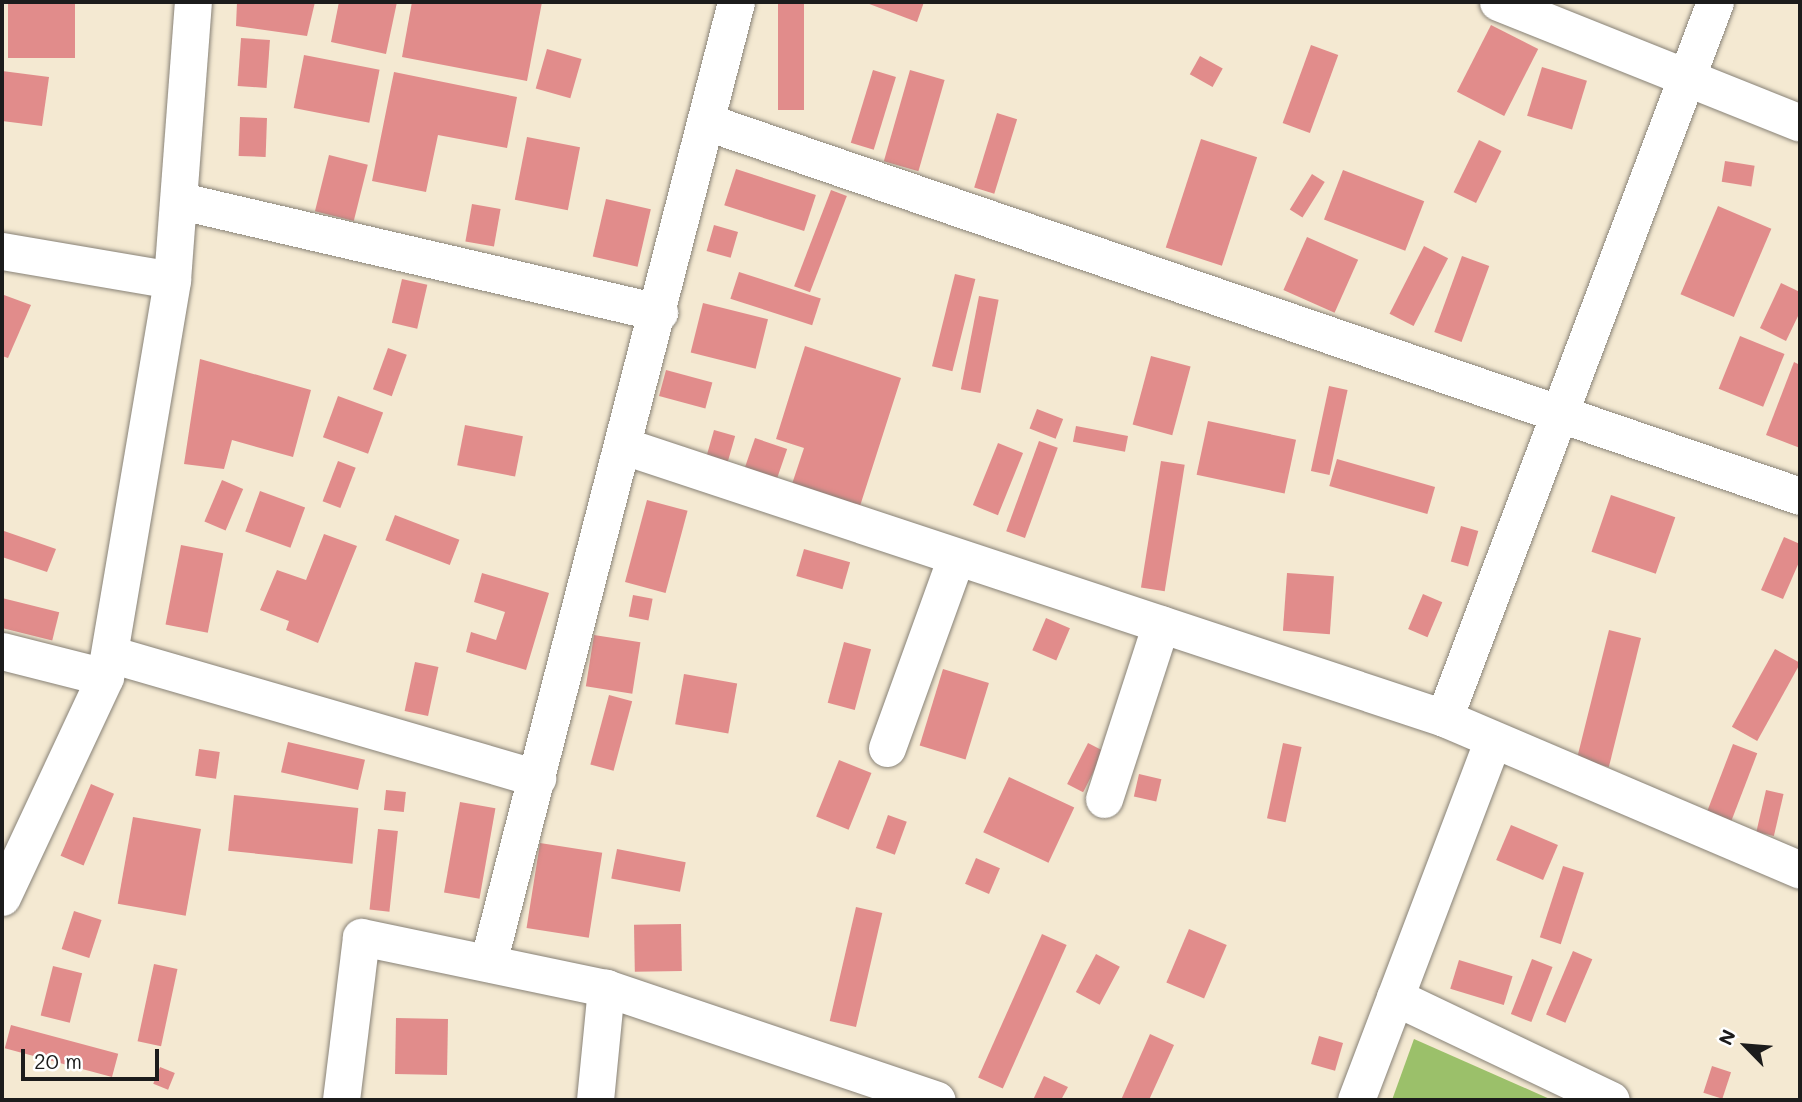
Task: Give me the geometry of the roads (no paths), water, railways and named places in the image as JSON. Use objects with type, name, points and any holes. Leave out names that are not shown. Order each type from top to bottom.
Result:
[{"type":"street","points":[[2,897],[108,665],[172,281],[181,201],[193,2]]},
{"type":"street","points":[[488,964],[659,312],[736,2]]},
{"type":"street","points":[[1498,2],[1800,123]]},
{"type":"street","points":[[1444,718],[1715,2]]},
{"type":"street","points":[[707,122],[1800,496]]},
{"type":"street","points":[[181,201],[659,312]]},
{"type":"street","points":[[2,251],[172,281]]},
{"type":"street","points":[[624,446],[1444,718],[1800,870]]},
{"type":"street","points":[[887,748],[956,557]]},
{"type":"street","points":[[1104,799],[1161,624]]},
{"type":"street","points":[[2,651],[108,665],[537,778]]},
{"type":"street","points":[[1356,1100],[1493,740]]},
{"type":"street","points":[[341,1100],[361,936],[606,988],[931,1099]]},
{"type":"street","points":[[596,1100],[606,988]]},
{"type":"street","points":[[1395,997],[1611,1100]]}]
